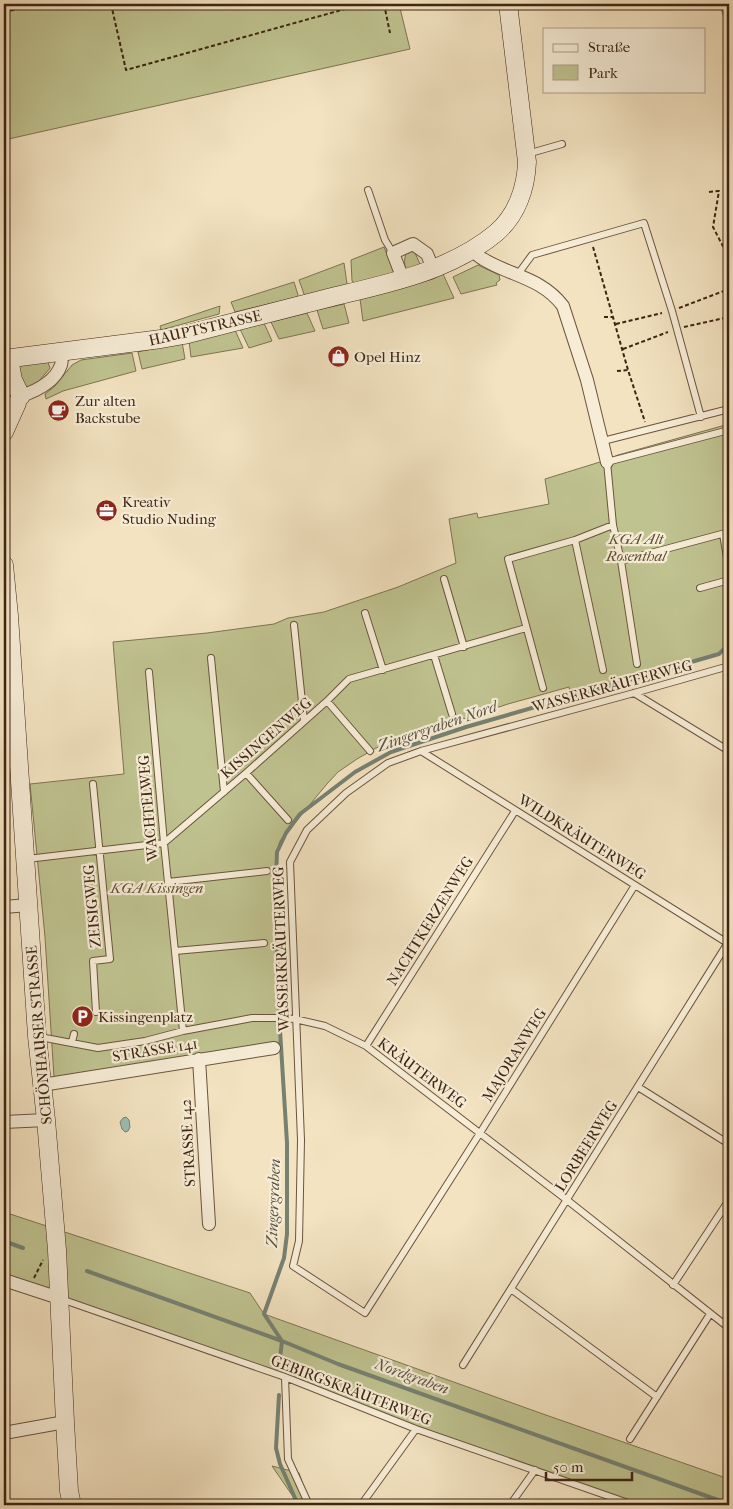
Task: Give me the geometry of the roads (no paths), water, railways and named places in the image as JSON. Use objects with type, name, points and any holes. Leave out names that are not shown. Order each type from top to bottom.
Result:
[{"type":"street","name":"HAUPTSTRASSE","points":[[6,359],[159,340],[184,335],[403,279],[433,268],[471,249],[497,232],[511,215],[521,197],[526,178],[526,154],[508,4]]},
{"type":"street","points":[[403,279],[393,253],[413,244],[427,254],[433,268]]},
{"type":"street","points":[[471,249],[482,259],[518,274],[546,289],[563,306],[588,380],[607,462]]},
{"type":"street","points":[[4,432],[19,400],[35,391],[55,375],[61,364],[62,352]]},
{"type":"street","points":[[6,359],[19,400]]},
{"type":"street","name":"SCHÖNHAUSER STRASSE","points":[[4,565],[37,1036],[46,1120],[59,1298],[69,1492],[72,1505]]},
{"type":"street","points":[[4,907],[28,905]]},
{"type":"street","name":"STRASSE 141","points":[[42,1085],[274,1048]]},
{"type":"street","name":"STRASSE 142","points":[[199,1059],[209,1224]]},
{"type":"street","points":[[4,1122],[46,1120]]},
{"type":"street","points":[[4,1280],[59,1298]]},
{"type":"street","points":[[4,1433],[64,1422]]},
{"type":"lane","points":[[526,154],[562,144]]},
{"type":"lane","points":[[368,190],[384,240],[393,253]]},
{"type":"lane","points":[[518,274],[532,255],[644,224],[672,311],[701,417]]},
{"type":"lane","points":[[603,442],[729,409]]},
{"type":"lane","points":[[637,664],[621,561],[613,525],[607,462],[729,430]]},
{"type":"lane","points":[[543,688],[508,559],[575,540],[613,525]]},
{"type":"lane","points":[[621,561],[726,533],[729,569]]},
{"type":"lane","points":[[575,540],[603,670]]},
{"type":"lane","points":[[444,580],[464,647]]},
{"type":"lane","points":[[700,588],[729,580]]},
{"type":"lane","points":[[365,613],[382,670]]},
{"type":"lane","points":[[294,626],[304,721]]},
{"type":"lane","name":"KISSINGENWEG","points":[[164,843],[246,773],[349,680],[526,628]]},
{"type":"lane","points":[[434,655],[452,714]]},
{"type":"lane","points":[[211,658],[224,792]]},
{"type":"lane","name":"WASSERKRÄUTERWEG","points":[[365,1313],[293,1266],[299,1241],[301,1140],[290,862],[307,830],[346,793],[388,763],[421,751],[729,666]]},
{"type":"lane","name":"WACHTELWEG","points":[[149,672],[183,1031]]},
{"type":"lane","points":[[634,693],[729,751]]},
{"type":"lane","points":[[327,701],[370,751]]},
{"type":"lane","name":"WILDKRÄUTERWEG","points":[[421,751],[729,943]]},
{"type":"lane","points":[[246,773],[288,820]]},
{"type":"lane","name":"ZEISIGWEG","points":[[93,784],[110,959],[93,961],[96,1012]]},
{"type":"lane","name":"NACHTKERZENWEG","points":[[366,1046],[515,810]]},
{"type":"lane","points":[[25,859],[164,843]]},
{"type":"lane","points":[[168,882],[266,871]]},
{"type":"lane","name":"MAJORANWEG","points":[[365,1313],[636,885]]},
{"type":"lane","points":[[175,951],[264,943]]},
{"type":"lane","name":"LORBEERWEG","points":[[463,1365],[729,943]]},
{"type":"lane","name":"KRÄUTERWEG","points":[[37,1036],[98,1048],[145,1041],[183,1031],[252,1018],[295,1019],[325,1026],[366,1046],[567,1200],[729,1328]]},
{"type":"lane","points":[[72,1042],[74,1034]]},
{"type":"lane","points":[[638,1087],[729,1144]]},
{"type":"lane","points":[[674,1285],[729,1200]]},
{"type":"lane","points":[[511,1289],[657,1397]]},
{"type":"lane","name":"GEBIRGSKRÄUTERWEG","points":[[59,1298],[285,1377],[416,1430],[634,1505]]},
{"type":"lane","points":[[630,1439],[710,1314]]},
{"type":"lane","points":[[285,1377],[288,1459],[309,1505]]},
{"type":"lane","points":[[361,1505],[416,1430]]},
{"type":"lane","points":[[510,1505],[535,1470]]},
{"type":"water","points":[[126,1117],[129,1120],[130,1127],[125,1132],[120,1122]]},
{"type":"waterway","points":[[721,4],[729,27]]},
{"type":"waterway","name":"Zingergraben Nord","points":[[279,1009],[275,906],[277,852],[286,833],[300,814],[355,772],[391,752],[466,727],[719,654],[729,644]]},
{"type":"waterway","name":"Zingergraben","points":[[279,1367],[282,1341],[264,1314],[284,1258],[287,1234],[287,1143],[280,1030]]},
{"type":"waterway","name":"Nordgraben","points":[[4,1241],[23,1248]]},
{"type":"waterway","name":"Nordgraben","points":[[87,1271],[282,1341],[338,1364],[729,1504]]},
{"type":"waterway","name":"Zingergraben","points":[[279,1395],[276,1448],[280,1464],[298,1505]]},
{"type":"place","name":"Opel Hinz","points":[[338,357]]},
{"type":"place","name":"Zur alten Backstube","points":[[59,410]]},
{"type":"place","name":"Kreativ Studio Nuding","points":[[106,511]]},
{"type":"place","name":"Kissingenplatz","points":[[82,1017]]},
{"type":"park label","name":"KGA Alt Rosenthal","points":[[636,548]]},
{"type":"park label","name":"KGA Kissingen","points":[[157,888]]}]
